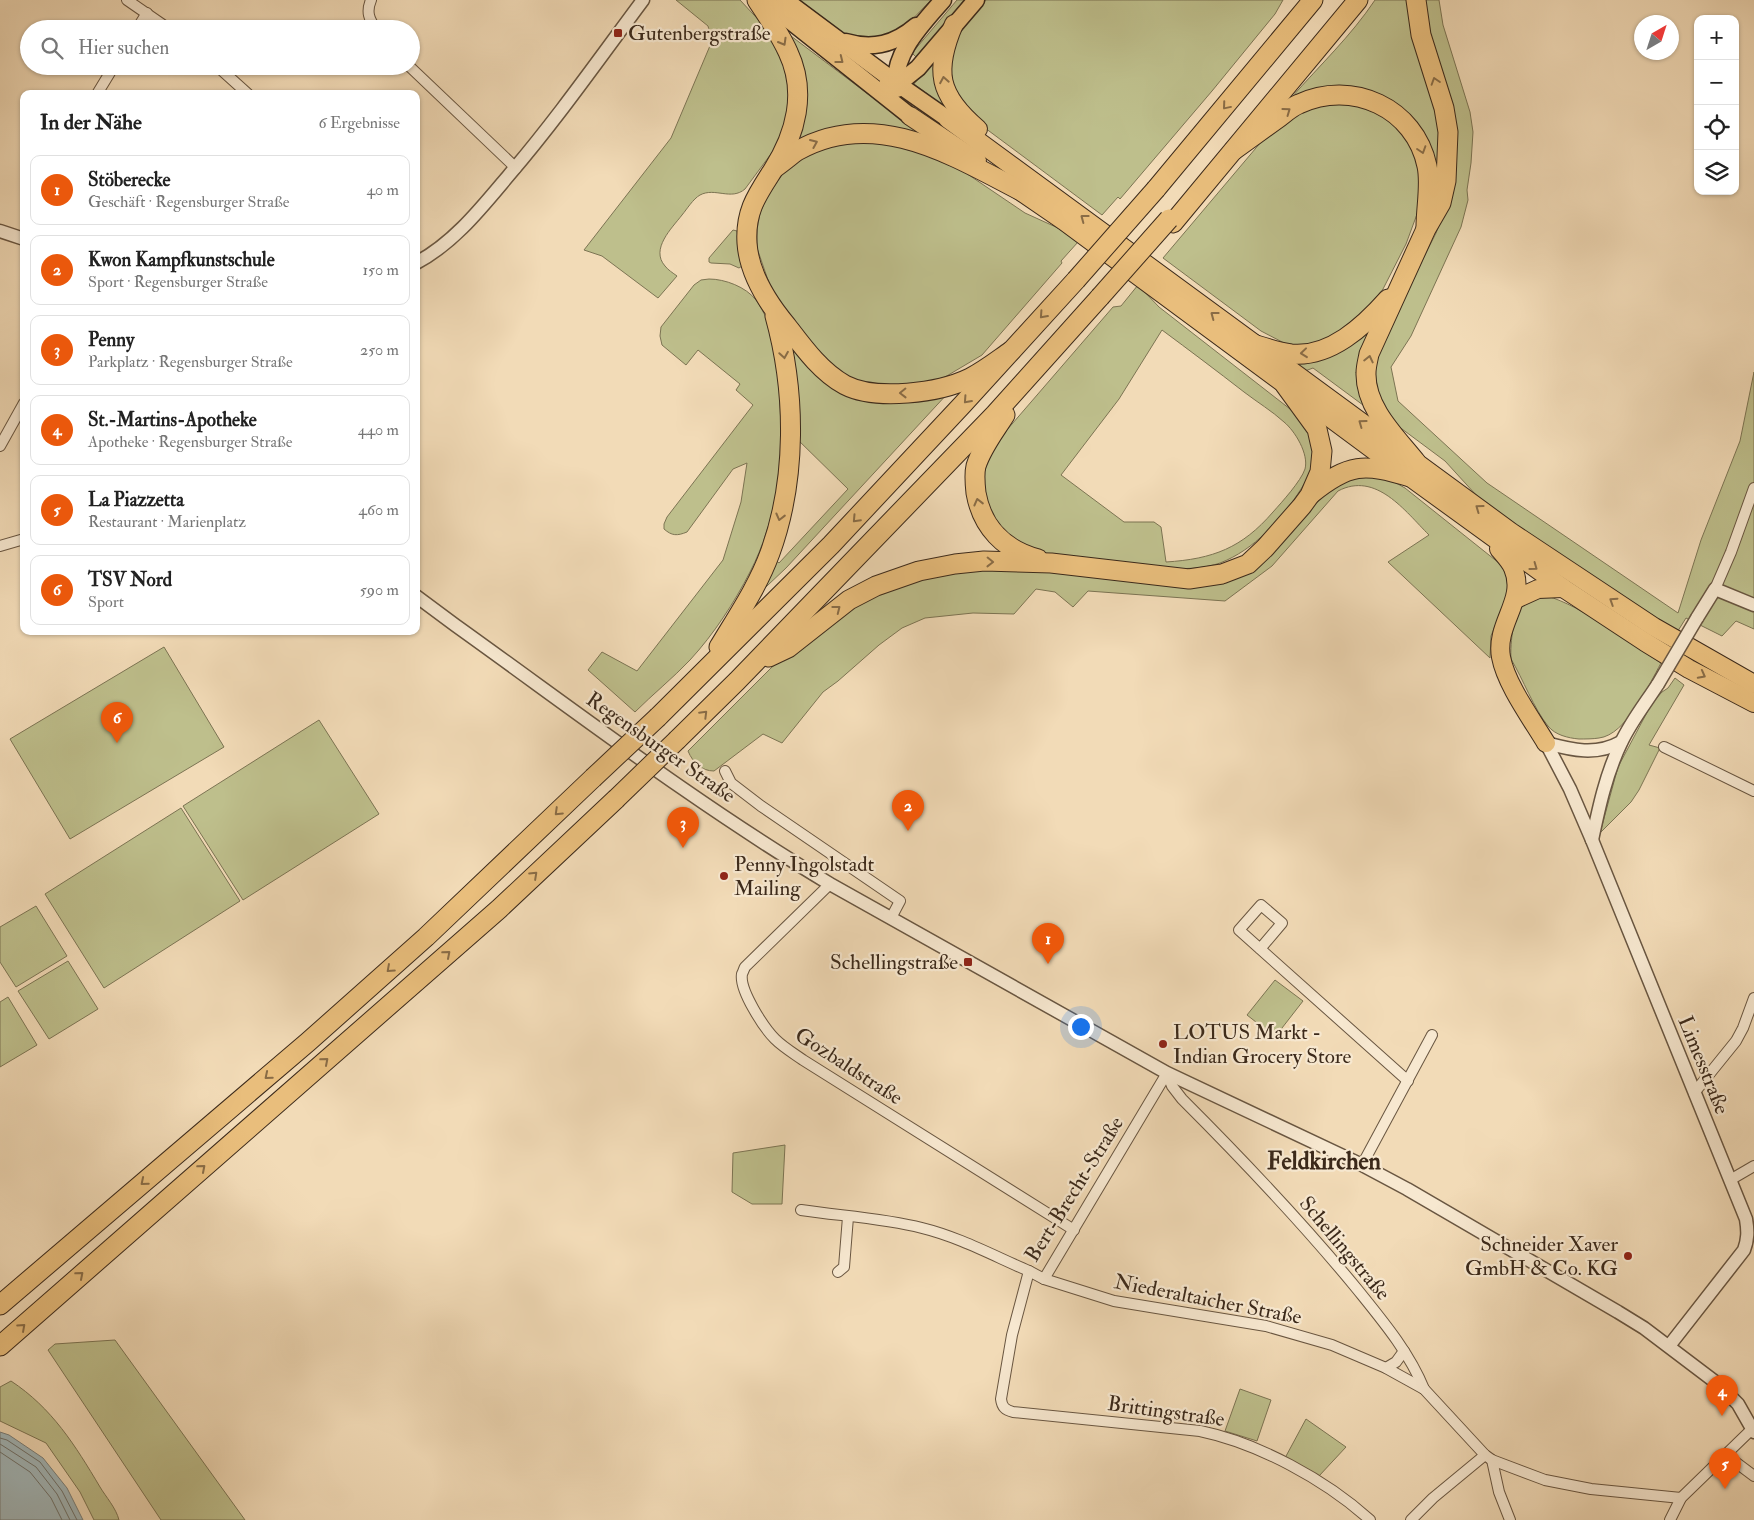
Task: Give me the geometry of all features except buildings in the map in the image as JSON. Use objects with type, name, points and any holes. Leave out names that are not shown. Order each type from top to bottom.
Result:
[{"type":"highway","points":[[757,0],[789,52],[798,87],[799,100],[796,119],[773,170],[756,196],[751,208],[747,233],[749,258],[754,273],[772,308],[810,356],[844,384],[870,392],[914,393],[946,387],[970,378],[1011,351]]},
{"type":"highway","points":[[1290,28],[1295,0]]},
{"type":"highway","points":[[0,1305],[308,1042],[426,937],[707,669],[831,545],[957,411],[1076,280],[1156,188],[1313,0]]},
{"type":"highway","points":[[1171,221],[1352,0]]},
{"type":"highway","points":[[737,681],[769,657],[840,586],[1017,399],[1103,298],[1234,150],[1358,0]]},
{"type":"highway","points":[[1413,470],[1374,406],[1368,388],[1366,373],[1369,354],[1426,229],[1441,203],[1446,181],[1448,132],[1444,108],[1420,35],[1416,0]]},
{"type":"highway","points":[[954,24],[943,54],[943,80],[948,95],[957,110],[1021,172]]},
{"type":"highway","points":[[1234,150],[1297,104],[1310,99],[1341,94],[1358,96],[1384,106],[1405,121],[1414,132],[1428,166],[1429,188],[1426,202],[1426,229]]},
{"type":"highway","points":[[910,116],[1025,193],[1285,385],[1654,627],[1754,684]]},
{"type":"highway","points":[[948,119],[1253,344],[1413,470],[1480,529],[1513,567],[1517,588],[1516,598],[1503,627],[1500,643],[1501,658],[1508,679],[1546,742]]},
{"type":"highway","points":[[773,170],[795,152],[822,140],[851,133],[869,133],[920,143],[952,156],[1025,193]]},
{"type":"highway","points":[[1253,344],[1292,354],[1320,351],[1352,334],[1371,318],[1399,288]]},
{"type":"highway","points":[[0,1346],[499,909],[616,799],[737,681],[995,414],[1103,298]]},
{"type":"highway","points":[[707,669],[770,555],[787,486],[790,452],[788,391],[784,353],[772,308]]},
{"type":"highway","points":[[1285,385],[1309,416],[1321,440],[1320,472],[1310,495]]},
{"type":"highway","points":[[1017,399],[984,447],[976,467],[976,496],[984,519],[998,537],[1029,557],[1051,564]]},
{"type":"highway","points":[[769,657],[788,648],[849,600],[876,586],[901,576],[955,564],[984,561],[1051,564],[1177,579],[1207,578],[1222,574],[1240,568],[1254,559],[1276,537],[1310,495],[1329,480],[1351,469],[1369,467],[1413,470]]},
{"type":"highway","points":[[1480,529],[1562,588],[1645,642],[1754,703]]},
{"type":"highway","points":[[1516,598],[1538,589],[1562,588]]},
{"type":"main road","points":[[764,0],[910,116]]},
{"type":"main road","points":[[785,0],[948,119]]},
{"type":"main road","points":[[842,41],[857,46],[890,42],[907,34],[943,0]]},
{"type":"main road","points":[[871,84],[888,85],[903,80],[918,68],[976,0]]},
{"type":"main road","points":[[910,116],[902,103],[895,82],[897,68],[904,50],[931,13]]},
{"type":"street","points":[[127,0],[156,20]]},
{"type":"street","points":[[370,20],[368,9],[371,0]]},
{"type":"street","points":[[420,260],[443,245],[464,226],[516,168],[558,115],[643,0]]},
{"type":"street","points":[[142,20],[146,13]]},
{"type":"street","points":[[99,90],[109,75]]},
{"type":"street","points":[[228,75],[244,90]]},
{"type":"street","points":[[418,75],[516,168]]},
{"type":"street","points":[[0,231],[20,237]]},
{"type":"street","points":[[0,446],[20,409]]},
{"type":"street","points":[[1592,840],[1598,808],[1621,742],[1715,589],[1744,521],[1754,488]]},
{"type":"street","points":[[0,546],[20,540]]},
{"type":"street","points":[[1715,589],[1754,605]]},
{"type":"street","name":"Regensburger Straße","points":[[420,599],[714,810],[776,852],[1167,1073],[1362,1165],[1408,1189],[1569,1282],[1644,1328],[1705,1373],[1728,1393],[1738,1404],[1753,1430]]},
{"type":"street","points":[[1546,742],[1565,748],[1589,751],[1610,748],[1621,742]]},
{"type":"street","name":"Limesstraße","points":[[1546,742],[1570,789],[1592,840],[1746,1219],[1747,1243],[1738,1258],[1669,1346]]},
{"type":"street","points":[[1664,747],[1754,791]]},
{"type":"street","name":"Regensburger Straße","points":[[725,771],[731,783],[761,806],[900,901],[890,918]]},
{"type":"street","name":"Gozbaldstraße","points":[[830,884],[745,967],[742,975],[743,983],[748,998],[766,1030],[788,1050],[1074,1230]]},
{"type":"street","points":[[1260,949],[1408,1080]]},
{"type":"street","points":[[1694,1093],[1736,1041],[1754,998]]},
{"type":"street","points":[[1362,1165],[1432,1035]]},
{"type":"street","name":"Bert-Brecht-Straße","points":[[1000,1399],[1012,1335],[1028,1271],[1044,1279],[1167,1073]]},
{"type":"street","name":"Schellingstraße","points":[[1167,1073],[1172,1086],[1182,1099],[1274,1194],[1338,1266],[1386,1326],[1404,1352],[1424,1390]]},
{"type":"street","points":[[1730,1180],[1754,1166]]},
{"type":"street","points":[[801,1210],[889,1221],[931,1230],[953,1237],[1028,1271]]},
{"type":"street","points":[[838,1272],[844,1267],[848,1216]]},
{"type":"street","name":"Niederaltaicher Straße","points":[[1044,1279],[1114,1301],[1266,1326],[1332,1345],[1386,1368],[1424,1390],[1489,1457],[1545,1480],[1591,1489],[1681,1498]]},
{"type":"street","points":[[1386,1368],[1396,1362],[1404,1352]]},
{"type":"street","name":"Brittingstraße","points":[[1000,1399],[1004,1408],[1013,1412],[1200,1431],[1220,1435],[1258,1449],[1293,1467],[1346,1499],[1370,1520]]},
{"type":"street","points":[[1670,1520],[1681,1498],[1753,1430]]},
{"type":"street","points":[[1726,1455],[1754,1476]]},
{"type":"street","points":[[1411,1520],[1433,1498],[1489,1457],[1499,1492],[1510,1520]]},
{"type":"green space","points":[[676,0],[740,0],[767,29],[779,47],[792,101],[782,139],[745,189],[734,194],[711,192],[700,195],[668,232],[661,246],[661,259],[666,267],[677,276],[658,298],[602,256],[584,250],[671,138],[712,41],[708,26]]},
{"type":"green space","points":[[797,0],[931,0],[903,29],[879,38],[854,38],[843,34]]},
{"type":"green space","points":[[957,0],[964,0],[917,58],[912,53]]},
{"type":"green space","points":[[986,0],[1283,0],[1275,14],[1212,91],[1120,199],[1118,197],[1102,215],[985,128],[959,99],[950,78],[950,57],[961,29]]},
{"type":"green space","points":[[1375,0],[1410,0],[1442,130],[1435,208],[1402,111],[1291,98],[1346,38]]},
{"type":"green space","points":[[1421,0],[1439,0],[1443,25],[1470,112],[1473,132],[1467,190],[1468,200],[1461,227],[1411,336],[1391,367],[1398,401],[1487,483],[1678,613],[1701,540],[1740,441],[1754,372],[1754,629],[1736,621],[1722,636],[1686,618],[1676,634],[1526,532],[1477,496],[1445,461],[1398,426],[1383,409],[1373,383],[1379,346],[1436,233],[1453,183]]},
{"type":"green space","points":[[787,33],[921,134],[921,135],[798,145]]},
{"type":"green space","points":[[935,57],[946,106],[945,107],[914,84]]},
{"type":"green space","points":[[1331,99],[1381,111],[1412,140],[1422,171],[1420,206],[1406,244],[1383,289],[1359,318],[1331,338],[1310,346],[1286,344],[1261,331],[1163,258],[1272,129],[1291,113]]},
{"type":"green space","points":[[839,141],[890,142],[957,167],[1025,213],[1058,228],[1078,242],[982,355],[945,377],[926,385],[882,387],[848,378],[819,355],[779,301],[769,283],[757,248],[757,230],[760,213],[767,197],[783,173],[794,162]]},
{"type":"green space","points":[[733,230],[737,231],[742,266],[739,268],[730,264],[709,262],[709,258]]},
{"type":"green space","points":[[709,279],[728,282],[747,291],[758,303],[770,327],[780,393],[781,443],[779,486],[770,521],[759,552],[730,607],[707,640],[690,660],[635,712],[588,670],[602,652],[637,671],[723,560],[741,502],[747,463],[733,469],[687,532],[675,535],[664,529],[667,517],[753,405],[736,390],[740,384],[698,350],[686,365],[662,345],[661,327],[694,285],[701,280]]},
{"type":"green space","points":[[1138,285],[1159,307],[1299,416],[1310,435],[1314,452],[1311,470],[1293,500],[1276,522],[1256,542],[1220,563],[1186,569],[1053,556],[1039,552],[1005,535],[985,505],[982,476],[985,461],[1006,431],[1113,307],[1121,306]],"holes":[[[1162,330],[1284,422],[1300,443],[1306,463],[1303,474],[1291,491],[1250,535],[1238,543],[1212,554],[1198,558],[1166,562],[1161,527],[1154,522],[1124,522],[1061,475],[1119,399]]]},
{"type":"green space","points":[[1377,315],[1367,408],[1313,368],[1305,371],[1286,358]]},
{"type":"green space","points":[[787,337],[828,380],[949,392],[786,568],[750,602],[772,557],[779,563],[848,489],[794,436]]},
{"type":"green space","points":[[1353,473],[1389,479],[1405,488],[1504,567],[1510,588],[1491,636],[1490,658],[1388,562],[1429,535],[1400,505],[1389,497],[1365,486],[1352,486],[1338,491],[1272,566],[1225,601],[1088,591],[1073,607],[1055,592],[1036,589],[1014,614],[973,613],[925,618],[902,628],[823,692],[782,743],[763,734],[714,771],[698,766],[688,751],[771,668],[807,637],[869,595],[925,575],[999,567],[1220,582],[1327,487]]},
{"type":"green space","points":[[1547,596],[1590,616],[1661,663],[1636,708],[1609,735],[1579,739],[1562,736],[1554,732],[1538,711],[1511,659],[1512,636],[1519,610],[1528,599]]},
{"type":"green space","points":[[164,647],[224,747],[70,839],[10,739]]},
{"type":"green space","points":[[1675,678],[1684,685],[1649,745],[1660,748],[1631,802],[1600,833],[1618,767],[1652,703],[1668,688]]},
{"type":"green space","points":[[319,720],[379,814],[243,900],[183,806]]},
{"type":"green space","points":[[181,808],[240,901],[104,988],[45,894]]},
{"type":"green space","points":[[36,906],[67,956],[16,987],[0,962],[0,927]]},
{"type":"green space","points":[[68,961],[98,1009],[49,1039],[18,991]]},
{"type":"green space","points":[[1275,980],[1303,1001],[1275,1037],[1247,1015]]},
{"type":"green space","points":[[8,997],[37,1045],[0,1067],[0,1002]]},
{"type":"green space","points":[[785,1145],[782,1204],[752,1204],[732,1192],[733,1153]]},
{"type":"green space","points":[[115,1340],[245,1520],[161,1520],[48,1350],[55,1344]]},
{"type":"green space","points":[[11,1381],[39,1403],[62,1428],[113,1507],[119,1520],[94,1520],[80,1492],[46,1443],[0,1421],[0,1387]]},
{"type":"green space","points":[[1240,1389],[1271,1400],[1257,1441],[1225,1431]]},
{"type":"green space","points":[[1306,1419],[1346,1447],[1319,1476],[1285,1458]]},
{"type":"water","points":[[0,1432],[9,1435],[43,1458],[67,1488],[83,1520],[0,1520]]},
{"type":"place","name":"Gutenbergstraße","points":[[618,33]]},
{"type":"place","name":"TSV Nord","points":[[117,743]]},
{"type":"place","name":"Kwon Kampfkunstschule","points":[[908,831]]},
{"type":"place","name":"Penny","points":[[683,848]]},
{"type":"place","name":"Penny Ingolstadt Mailing","points":[[724,876]]},
{"type":"place","name":"Schellingstraße","points":[[968,962]]},
{"type":"place","name":"Stöberecke","points":[[1048,964]]},
{"type":"place","name":"LOTUS Markt - Indian Grocery Store","points":[[1163,1044]]},
{"type":"place","name":"Schneider Xaver GmbH & Co. KG","points":[[1628,1256]]},
{"type":"place","name":"St.-Martins-Apotheke","points":[[1722,1416]]},
{"type":"place","name":"La Piazzetta","points":[[1725,1489]]},
{"type":"district","name":"Feldkirchen","points":[[1324,1161]]}]
